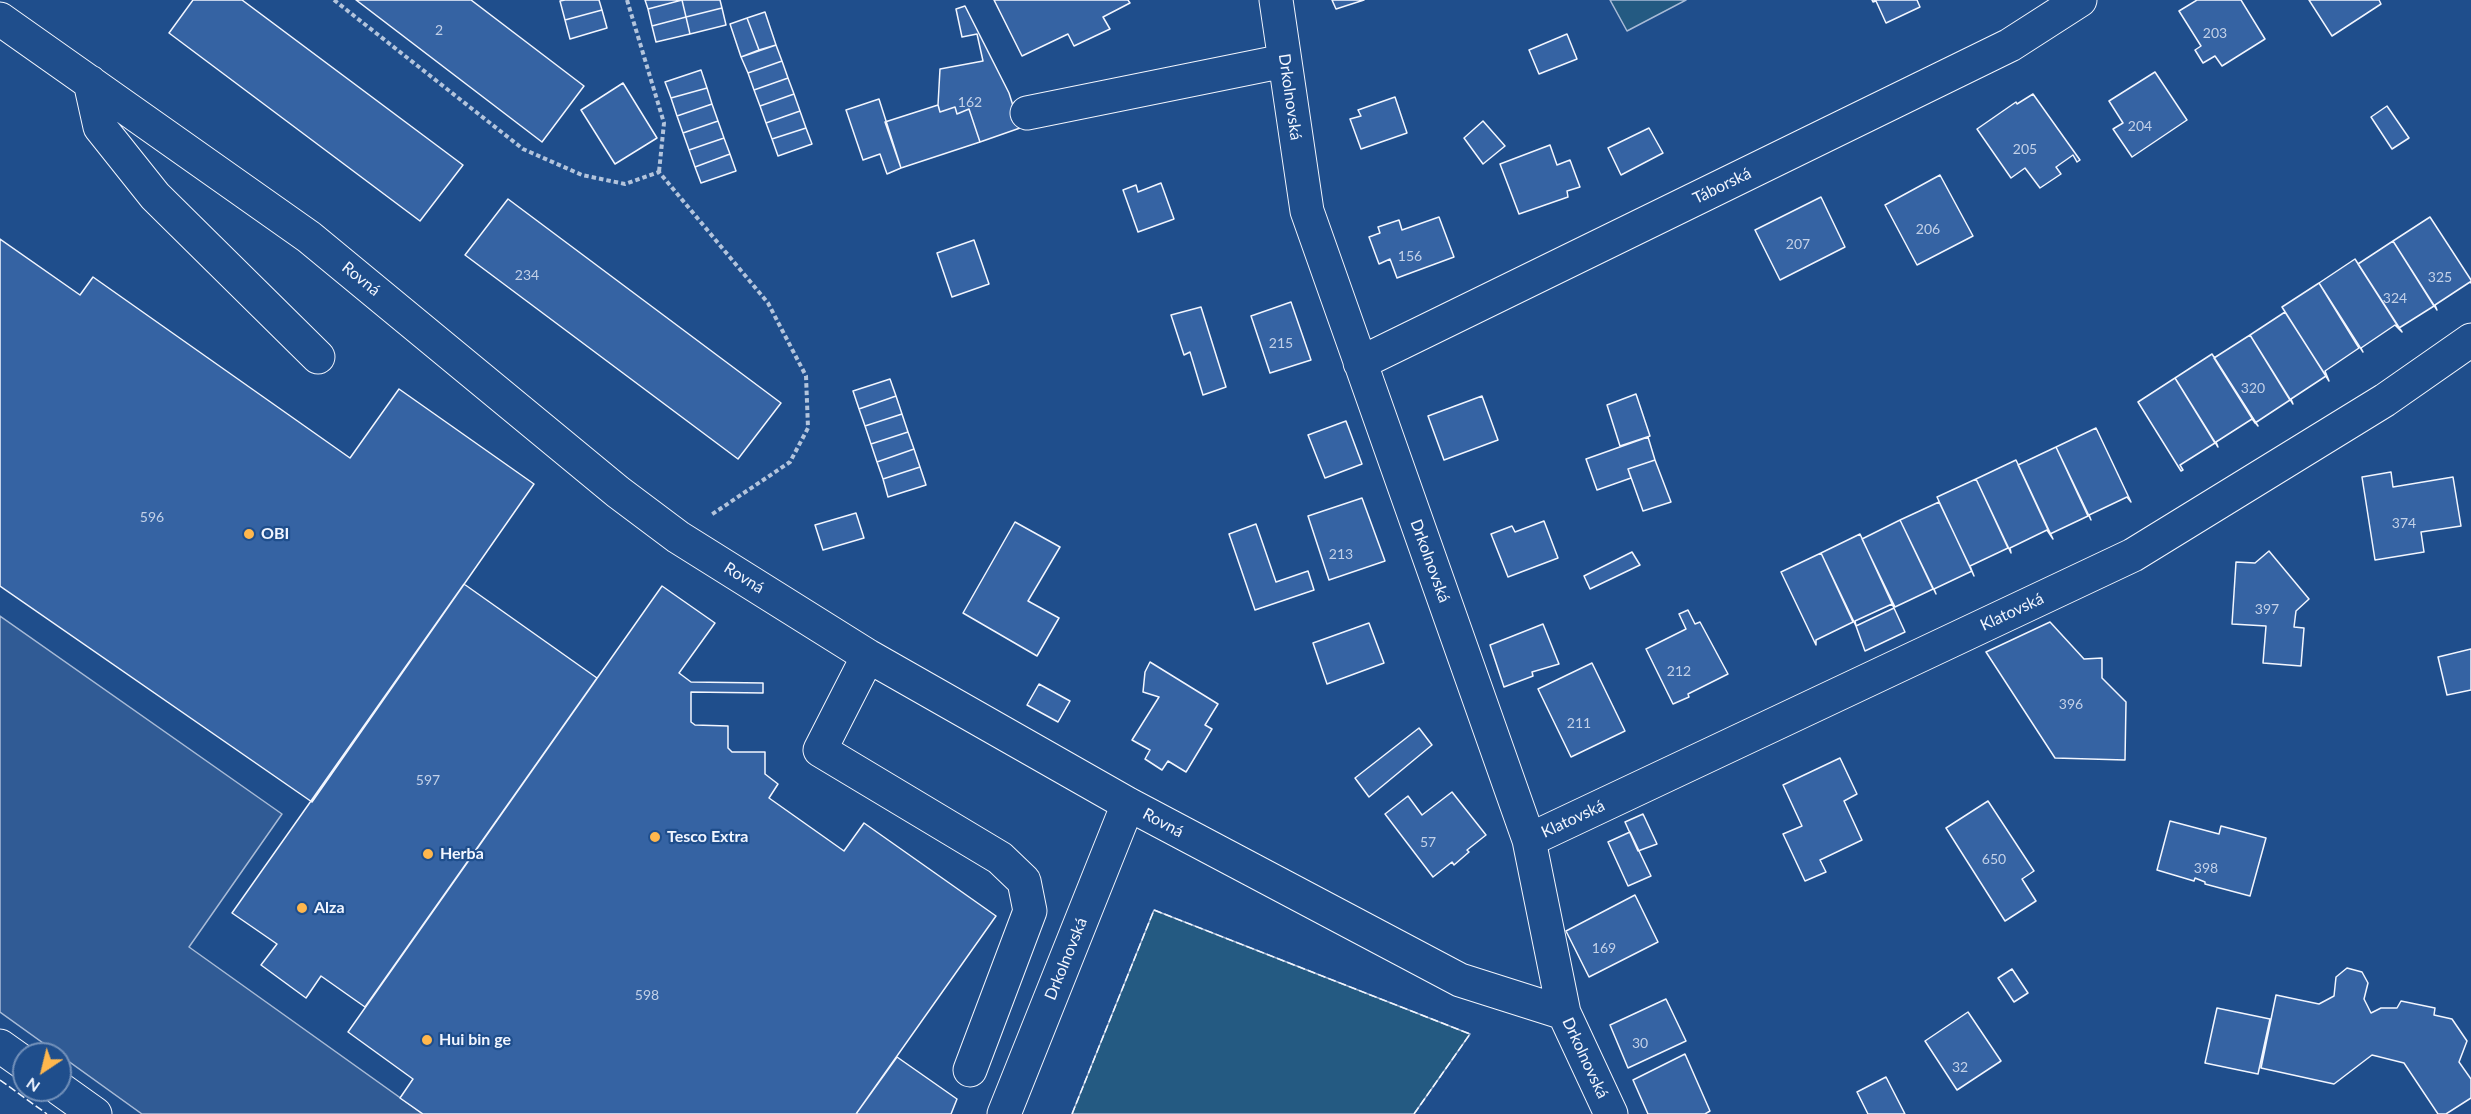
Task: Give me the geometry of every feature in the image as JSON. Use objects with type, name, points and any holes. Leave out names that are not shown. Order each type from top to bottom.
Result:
[{"type":"street","name":"Drkolnovská","points":[[1276,0],[1307,211],[1529,840],[1564,1013],[1611,1114]]},
{"type":"street","name":"Táborská","points":[[1360,363],[2010,45],[2080,0]]},
{"type":"street","name":"Rovná","points":[[0,19],[309,237],[618,492],[678,537],[868,656],[1128,804],[1460,980],[1564,1013]]},
{"type":"street","points":[[1027,113],[1284,61]]},
{"type":"street","points":[[90,82],[100,127],[155,196],[318,357]]},
{"type":"street","name":"Klatovská","points":[[1529,840],[2133,555],[2385,400],[2471,340]]},
{"type":"street","points":[[868,656],[820,750],[1000,858],[1024,881],[1029,910],[970,1070]]},
{"type":"street","name":"Drkolnovská","points":[[1004,1114],[1128,804]]},
{"type":"street","points":[[72,1098],[95,1114]]},
{"type":"path","points":[[334,0],[523,149],[582,175],[626,184],[658,172]]},
{"type":"path","points":[[627,0],[664,123],[658,172],[768,303],[806,376],[808,428],[790,462],[678,537]]},
{"type":"shaded area","points":[[1610,0],[1686,0],[1627,31]]},
{"type":"shaded area","points":[[0,616],[282,814],[189,947],[423,1114],[142,1114],[72,1064],[72,1042],[42,1042],[0,1012]]},
{"type":"shaded area","points":[[1154,910],[1470,1034],[1414,1114],[1072,1114]]},
{"type":"building","points":[[193,0],[242,0],[463,165],[420,221],[169,33]]},
{"type":"building","points":[[356,0],[471,0],[584,86],[542,142]]},
{"type":"building","points":[[599,0],[602,10],[565,20],[560,1]]},
{"type":"building","points":[[645,0],[682,0],[648,9]]},
{"type":"building","points":[[682,0],[686,17],[652,26],[648,9]]},
{"type":"building","points":[[682,0],[720,0],[722,8],[686,17]]},
{"type":"building","points":[[994,0],[1128,0],[1130,3],[1103,17],[1110,29],[1074,46],[1068,34],[1022,56]]},
{"type":"building","points":[[1332,0],[1364,0],[1336,9]]},
{"type":"building","points":[[1872,0],[1917,0],[1920,7],[1886,23],[1876,1]]},
{"type":"building","points":[[2197,0],[2241,0],[2265,39],[2222,66],[2215,56],[2203,63],[2195,50],[2201,46],[2179,11]]},
{"type":"building","points":[[2309,0],[2379,0],[2381,4],[2332,36]]},
{"type":"building","points":[[965,6],[1009,93],[1020,128],[980,142],[969,109],[957,114],[955,107],[940,112],[938,105],[940,69],[983,61],[977,34],[962,37],[956,9]]},
{"type":"building","points":[[722,8],[726,25],[690,34],[686,17]]},
{"type":"building","points":[[602,10],[607,28],[570,39],[565,20]]},
{"type":"building","points":[[765,12],[776,45],[759,50],[747,18]]},
{"type":"building","points":[[686,17],[690,34],[656,42],[652,26]]},
{"type":"building","points":[[747,18],[759,50],[741,57],[730,24]]},
{"type":"building","points":[[1567,34],[1577,59],[1539,74],[1529,50]]},
{"type":"building","points":[[776,45],[782,61],[748,73],[741,57]]},
{"type":"building","points":[[782,61],[788,78],[754,90],[748,73]]},
{"type":"building","points":[[701,70],[707,88],[671,98],[665,82]]},
{"type":"building","points":[[2155,72],[2187,120],[2132,157],[2113,129],[2123,123],[2109,101]]},
{"type":"building","points":[[788,78],[794,94],[760,106],[754,90]]},
{"type":"building","points":[[623,83],[657,138],[615,164],[581,110]]},
{"type":"building","points":[[707,88],[712,104],[677,116],[671,98]]},
{"type":"building","points":[[794,94],[800,111],[766,123],[760,106]]},
{"type":"building","points":[[2033,94],[2080,160],[2077,162],[2073,155],[2056,167],[2061,174],[2040,188],[2025,168],[2011,178],[1977,129],[2016,102],[2017,104]]},
{"type":"building","points":[[1395,97],[1407,133],[1361,149],[1350,119],[1361,116],[1358,110]]},
{"type":"building","points":[[879,99],[901,168],[887,174],[880,154],[863,160],[846,110]]},
{"type":"building","points":[[712,104],[718,121],[683,133],[677,116]]},
{"type":"building","points":[[938,105],[940,112],[955,107],[957,114],[969,109],[980,142],[901,168],[885,122]]},
{"type":"building","points":[[2387,106],[2409,138],[2392,149],[2371,117]]},
{"type":"building","points":[[800,111],[806,128],[772,139],[766,123]]},
{"type":"building","points":[[718,121],[724,138],[689,150],[683,133]]},
{"type":"building","points":[[1483,121],[1505,146],[1483,164],[1464,138]]},
{"type":"building","points":[[806,128],[812,144],[778,156],[772,139]]},
{"type":"building","points":[[1649,128],[1663,153],[1621,175],[1608,148]]},
{"type":"building","points":[[724,138],[730,154],[695,167],[689,150]]},
{"type":"building","points":[[1550,145],[1557,165],[1570,160],[1580,187],[1567,191],[1568,197],[1519,214],[1500,164]]},
{"type":"building","points":[[730,154],[736,171],[701,183],[695,167]]},
{"type":"building","points":[[1940,175],[1973,236],[1917,265],[1885,205]]},
{"type":"building","points":[[1161,183],[1174,219],[1138,232],[1123,190],[1136,185],[1138,192]]},
{"type":"building","points":[[1821,197],[1845,247],[1780,280],[1755,230]]},
{"type":"building","points":[[508,199],[781,403],[738,459],[465,255]]},
{"type":"building","points":[[1439,217],[1454,257],[1397,278],[1390,259],[1379,264],[1369,237],[1380,233],[1378,227],[1399,220],[1402,230]]},
{"type":"building","points":[[2430,217],[2471,280],[2471,283],[2435,305],[2437,310],[2393,241]]},
{"type":"building","name":"OBI","points":[[0,239],[80,295],[93,277],[350,458],[399,389],[534,484],[312,802],[0,586]]},
{"type":"building","points":[[974,240],[989,284],[952,297],[937,253]]},
{"type":"building","points":[[2393,241],[2434,306],[2399,328],[2358,264]]},
{"type":"building","points":[[2355,259],[2402,332],[2395,325],[2361,348],[2363,352],[2319,283]]},
{"type":"building","points":[[2319,283],[2359,348],[2325,371],[2329,381],[2282,307]]},
{"type":"building","points":[[1291,302],[1311,360],[1270,373],[1251,316]]},
{"type":"building","points":[[1201,307],[1226,387],[1203,395],[1190,352],[1184,355],[1171,315]]},
{"type":"building","points":[[2285,312],[2326,376],[2291,399],[2293,404],[2250,335]]},
{"type":"building","points":[[2250,335],[2290,400],[2255,423],[2214,358]]},
{"type":"building","points":[[2212,354],[2258,426],[2252,419],[2216,442],[2218,447],[2175,378]]},
{"type":"building","points":[[2175,378],[2215,443],[2180,465],[2183,470],[2181,471],[2138,402]]},
{"type":"building","points":[[890,379],[896,396],[859,409],[853,391]]},
{"type":"building","points":[[1636,394],[1650,436],[1620,446],[1607,405]]},
{"type":"building","points":[[896,396],[902,414],[865,426],[859,409]]},
{"type":"building","points":[[1482,396],[1498,440],[1444,460],[1428,416]]},
{"type":"building","points":[[902,414],[908,432],[871,444],[865,426]]},
{"type":"building","points":[[1346,421],[1362,464],[1325,478],[1308,435]]},
{"type":"building","points":[[2096,428],[2131,502],[2127,497],[2089,515],[2091,520],[2056,447]]},
{"type":"building","points":[[908,432],[914,449],[877,462],[871,444]]},
{"type":"building","points":[[1648,437],[1655,460],[1628,469],[1631,478],[1597,490],[1586,459]]},
{"type":"building","points":[[2056,447],[2088,516],[2050,534],[2018,465]]},
{"type":"building","points":[[914,449],[920,467],[883,479],[877,462]]},
{"type":"building","points":[[1655,460],[1671,502],[1643,511],[1628,469]]},
{"type":"building","points":[[2016,460],[2053,539],[2047,530],[2010,548],[2011,553],[1976,479]]},
{"type":"building","points":[[920,467],[926,485],[888,497],[883,479]]},
{"type":"building","points":[[2391,472],[2393,487],[2453,477],[2461,526],[2421,532],[2424,552],[2375,560],[2362,477]]},
{"type":"building","points":[[1976,479],[2008,548],[1970,566],[1974,576],[1937,497]]},
{"type":"building","points":[[1362,498],[1385,561],[1329,580],[1308,516]]},
{"type":"building","points":[[1939,502],[1972,571],[1934,589],[1936,594],[1900,520]]},
{"type":"building","points":[[856,513],[864,538],[823,550],[815,525]]},
{"type":"building","points":[[1900,520],[1933,589],[1895,607],[1862,539]]},
{"type":"building","points":[[1544,521],[1558,558],[1508,577],[1491,534],[1512,526],[1515,532]]},
{"type":"building","points":[[1015,522],[1060,547],[1028,601],[1059,618],[1037,656],[963,613]]},
{"type":"building","points":[[1256,524],[1276,582],[1308,571],[1314,590],[1255,610],[1229,534]]},
{"type":"building","points":[[1860,534],[1894,607],[1892,604],[1855,621],[1856,626],[1821,553]]},
{"type":"building","points":[[2269,551],[2309,599],[2296,611],[2294,627],[2304,628],[2301,666],[2263,663],[2266,626],[2232,624],[2236,562],[2255,563]]},
{"type":"building","points":[[1632,552],[1640,565],[1590,589],[1584,576]]},
{"type":"building","points":[[1821,553],[1853,622],[1816,640],[1816,645],[1781,572]]},
{"type":"building","points":[[464,584],[597,678],[365,1007],[321,976],[306,998],[261,965],[277,944],[232,913]]},
{"type":"building","name":"Tesco Extra","points":[[662,586],[715,623],[679,673],[691,682],[763,683],[763,693],[691,692],[691,722],[695,725],[728,726],[728,748],[732,752],[765,752],[765,774],[778,784],[769,798],[844,851],[864,823],[996,916],[856,1114],[423,1114],[400,1098],[413,1079],[348,1032]]},
{"type":"building","points":[[1894,608],[1905,632],[1865,651],[1856,626]]},
{"type":"building","points":[[1688,610],[1695,624],[1700,622],[1728,674],[1673,704],[1646,649],[1686,629],[1679,614]]},
{"type":"building","points":[[2050,622],[2084,659],[2102,658],[2102,678],[2126,702],[2125,760],[2055,758],[1986,652]]},
{"type":"building","points":[[1369,623],[1384,663],[1327,684],[1313,643]]},
{"type":"building","points":[[1543,624],[1559,664],[1532,672],[1533,676],[1504,687],[1490,645]]},
{"type":"building","points":[[2471,649],[2471,690],[2447,695],[2438,657]]},
{"type":"building","points":[[1150,662],[1218,704],[1205,725],[1212,729],[1186,772],[1168,761],[1162,770],[1145,759],[1150,750],[1132,740],[1159,697],[1143,692],[1145,672]]},
{"type":"building","points":[[1592,663],[1625,731],[1571,757],[1538,689]]},
{"type":"building","points":[[1039,684],[1070,701],[1058,722],[1027,705]]},
{"type":"building","points":[[1419,728],[1432,745],[1369,797],[1355,778]]},
{"type":"building","points":[[1840,758],[1857,794],[1844,801],[1862,840],[1820,860],[1826,872],[1805,881],[1783,834],[1802,826],[1783,785]]},
{"type":"building","points":[[1452,792],[1486,835],[1467,850],[1469,852],[1454,865],[1452,862],[1433,877],[1385,814],[1408,796],[1422,815]]},
{"type":"building","points":[[1988,801],[2034,871],[2022,879],[2036,901],[2005,921],[1946,828]]},
{"type":"building","points":[[1643,814],[1657,844],[1638,851],[1625,822]]},
{"type":"building","points":[[2170,821],[2219,834],[2221,826],[2266,838],[2250,896],[2205,884],[2195,878],[2194,881],[2157,870]]},
{"type":"building","points":[[1630,832],[1651,876],[1628,886],[1608,842]]},
{"type":"building","points":[[1635,895],[1658,942],[1589,977],[1566,931]]},
{"type":"building","points":[[2347,968],[2362,972],[2368,983],[2364,999],[2371,1013],[2381,1008],[2397,1008],[2401,1001],[2435,1008],[2434,1015],[2452,1019],[2467,1041],[2459,1062],[2471,1079],[2471,1098],[2446,1114],[2438,1114],[2404,1063],[2372,1055],[2334,1084],[2261,1068],[2276,995],[2319,1004],[2334,996],[2336,977]]},
{"type":"building","points":[[2012,969],[2028,993],[2014,1002],[1998,978]]},
{"type":"building","points":[[1666,999],[1686,1041],[1628,1068],[1610,1025]]},
{"type":"building","points":[[2217,1008],[2270,1019],[2258,1074],[2205,1063]]},
{"type":"building","points":[[1968,1012],[2001,1061],[1957,1090],[1925,1041]]},
{"type":"building","points":[[1685,1054],[1710,1111],[1705,1114],[1648,1114],[1633,1080]]},
{"type":"building","points":[[897,1057],[957,1099],[951,1114],[856,1114]]},
{"type":"building","points":[[1886,1077],[1905,1114],[1868,1114],[1857,1092]]},
{"type":"fence","points":[[1072,1114],[1154,910],[1470,1034],[1414,1114]]},
{"type":"fence","points":[[0,1080],[47,1114]]},
{"type":"place","name":"OBI","points":[[249,534]]},
{"type":"place","name":"Tesco Extra","points":[[655,837]]},
{"type":"place","name":"Herba","points":[[428,854]]},
{"type":"place","name":"Alza","points":[[302,908]]},
{"type":"place","name":"Hui bin ge","points":[[427,1040]]}]
